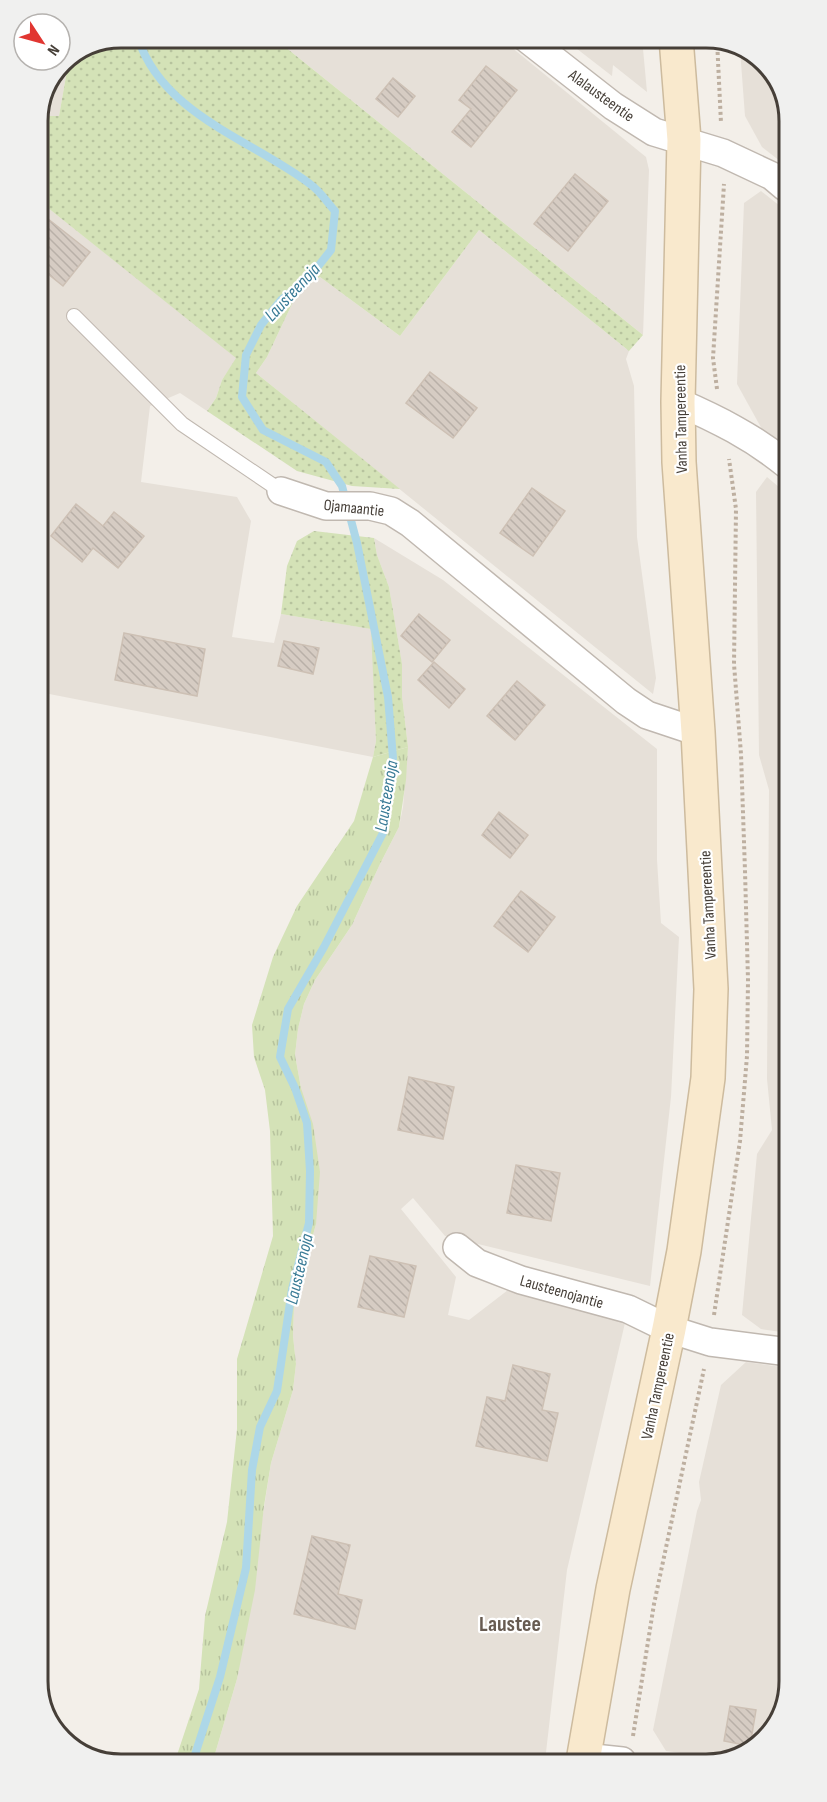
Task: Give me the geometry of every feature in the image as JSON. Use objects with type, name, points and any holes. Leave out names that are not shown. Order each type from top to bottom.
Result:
[{"type":"main road","name":"Vanha Tampereentie","points":[[585,1754],[613,1589],[684,1251],[708,1078],[711,989],[698,732],[679,462],[678,402],[684,140],[677,48]]},
{"type":"street","name":"Alalausteentie","points":[[539,48],[613,106],[654,132],[723,153],[772,176],[779,182]]},
{"type":"street","points":[[678,402],[724,423],[765,447],[779,458]]},
{"type":"street","name":"Ojamaantie","points":[[281,491],[326,506],[370,506],[391,511],[410,523],[626,701],[647,715],[698,732]]},
{"type":"street","name":"Lausteenojantie","points":[[458,1247],[477,1263],[521,1280],[628,1309],[669,1329],[710,1342],[779,1351]]},
{"type":"lane","name":"Ojamaantie","points":[[74,316],[182,424],[281,491]]},
{"type":"shaded area","points":[[286,48],[512,48],[646,157],[649,170],[643,335]]},
{"type":"shaded area","points":[[576,48],[643,48],[647,92],[613,65],[612,76]]},
{"type":"shaded area","points":[[741,57],[758,69],[775,98],[779,121],[779,160],[762,147],[745,116]]},
{"type":"shaded area","points":[[67,72],[59,116],[48,116],[50,102],[60,80]]},
{"type":"shaded area","points":[[761,191],[779,205],[779,444],[763,431],[737,384],[744,203]]},
{"type":"shaded area","points":[[48,208],[237,358],[222,380],[216,398],[207,411],[180,393],[150,406],[141,482],[237,497],[251,521],[232,637],[274,643],[281,614],[372,629],[376,741],[373,757],[48,694]]},
{"type":"shaded area","points":[[479,230],[629,351],[626,359],[634,386],[637,537],[656,678],[653,694],[256,373],[267,357],[292,304],[303,288],[320,277],[400,336]]},
{"type":"shaded area","points":[[767,477],[779,487],[779,1332],[761,1329],[742,1315],[757,1154],[772,1130],[767,1079],[769,790],[759,755],[756,492]]},
{"type":"shaded area","points":[[374,538],[443,580],[657,749],[657,860],[661,923],[679,937],[671,1097],[650,1286],[445,1236],[413,1198],[401,1209],[456,1277],[448,1315],[469,1320],[516,1284],[629,1306],[567,1570],[546,1754],[215,1754],[237,1679],[271,1463],[293,1390],[296,1364],[293,1336],[294,1305],[316,1224],[301,1088],[295,1055],[298,1029],[304,1004],[315,980],[352,925],[399,827],[403,807],[408,747],[402,696],[402,665],[389,587],[377,555]]},
{"type":"shaded area","points":[[746,1362],[779,1367],[779,1681],[775,1704],[758,1733],[729,1750],[688,1754],[666,1751],[653,1730],[701,1500],[699,1482],[721,1385]]},
{"type":"green space","points":[[286,48],[643,335],[629,351],[479,230],[400,336],[320,277],[303,288],[292,304],[267,357],[256,373],[400,489],[352,486],[297,471],[207,411],[236,358],[48,208],[48,116],[59,116],[67,72],[72,72],[72,67],[80,60],[107,49]]},
{"type":"green space","points":[[314,531],[374,538],[377,555],[389,587],[402,664],[402,696],[408,747],[373,757],[376,741],[371,629],[281,614],[287,566],[297,541]]},
{"type":"green space","points":[[408,747],[399,827],[352,925],[315,980],[304,1004],[298,1029],[295,1055],[301,1088],[313,1124],[320,1172],[316,1224],[294,1305],[293,1336],[296,1364],[293,1390],[271,1463],[255,1590],[237,1679],[215,1754],[177,1754],[199,1689],[205,1616],[227,1522],[237,1429],[237,1359],[273,1236],[270,1131],[265,1090],[254,1057],[252,1025],[273,957],[297,906],[354,821],[373,757]]},
{"type":"building","points":[[486,66],[517,90],[471,147],[452,132],[471,109],[459,100]]},
{"type":"building","points":[[393,78],[415,96],[398,117],[376,99]]},
{"type":"building","points":[[575,174],[608,201],[568,251],[534,224]]},
{"type":"building","points":[[48,219],[90,252],[63,286],[48,274]]},
{"type":"building","points":[[430,372],[477,408],[453,438],[406,403]]},
{"type":"building","points":[[532,488],[565,511],[533,556],[500,533]]},
{"type":"building","points":[[76,504],[103,526],[114,512],[144,536],[118,568],[93,548],[82,562],[51,536]]},
{"type":"building","points":[[419,614],[450,640],[432,662],[401,636]]},
{"type":"building","points":[[124,633],[205,649],[197,696],[115,680]]},
{"type":"building","points":[[284,641],[319,648],[313,674],[278,666]]},
{"type":"building","points":[[434,662],[465,689],[449,708],[418,680]]},
{"type":"building","points":[[517,681],[545,705],[515,740],[487,716]]},
{"type":"building","points":[[499,812],[528,835],[510,858],[482,835]]},
{"type":"building","points":[[521,891],[555,917],[528,952],[494,926]]},
{"type":"building","points":[[409,1077],[454,1087],[443,1139],[398,1130]]},
{"type":"building","points":[[516,1165],[560,1173],[551,1221],[507,1213]]},
{"type":"building","points":[[370,1256],[416,1266],[404,1317],[358,1307]]},
{"type":"building","points":[[513,1365],[550,1374],[542,1410],[558,1413],[547,1461],[476,1446],[487,1397],[505,1401]]},
{"type":"building","points":[[312,1536],[350,1545],[338,1594],[362,1600],[355,1629],[294,1614]]},
{"type":"building","points":[[730,1706],[756,1710],[751,1738],[741,1744],[724,1741]]},
{"type":"waterway","name":"Lausteenoja","points":[[143,48],[150,64],[167,87],[188,106],[211,123],[310,184],[335,211],[331,250],[308,279],[281,300],[261,325],[246,355],[242,397],[263,430],[326,462],[342,486],[357,543],[388,697],[393,758],[384,831],[324,947],[288,1009],[280,1057],[295,1088],[307,1123],[310,1171],[309,1223],[292,1289],[277,1391],[260,1427],[252,1470],[246,1568],[220,1677],[195,1754]]},
{"type":"district","name":"Laustee","points":[[510,1623]]}]
